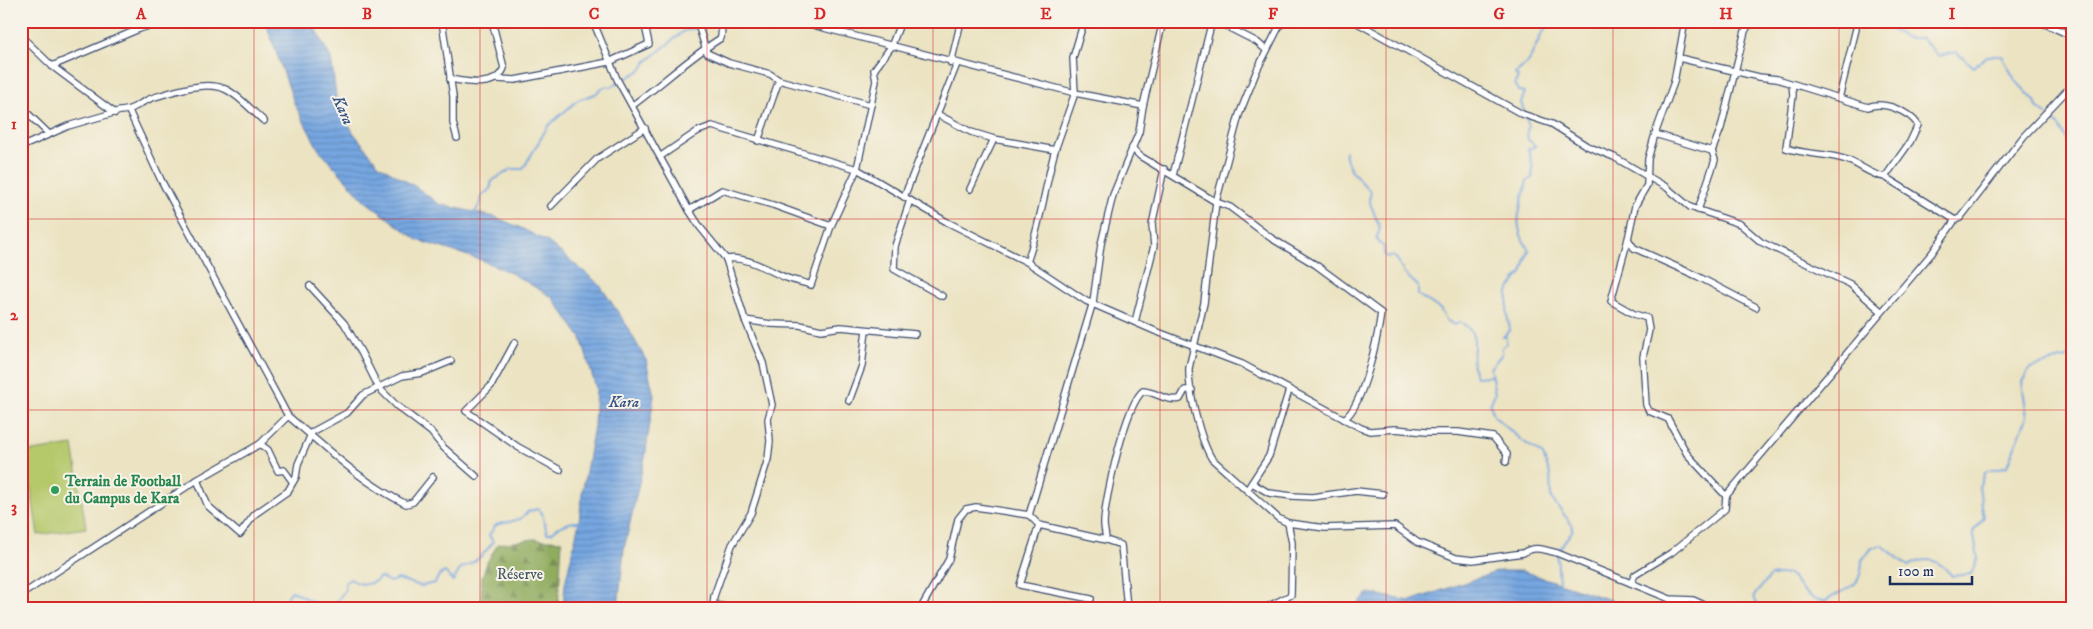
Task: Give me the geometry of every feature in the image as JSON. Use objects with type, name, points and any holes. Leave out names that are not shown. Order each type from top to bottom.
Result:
[{"type":"street","points":[[137,21],[139,29]]},
{"type":"street","points":[[52,66],[139,29],[166,21]]},
{"type":"street","points":[[442,21],[450,79],[453,123],[457,138]]},
{"type":"street","points":[[492,21],[504,68],[497,79]]},
{"type":"street","points":[[593,21],[617,79],[689,210],[726,259],[745,320],[763,363],[772,405],[768,419],[770,450],[751,513],[732,545],[714,596],[714,606],[731,608]]},
{"type":"street","points":[[450,79],[469,82],[497,79],[515,80],[609,62],[648,44],[644,21]]},
{"type":"street","points":[[697,21],[707,53],[729,63],[770,74],[779,80],[871,105]]},
{"type":"street","points":[[633,105],[704,48],[721,38],[722,26],[728,21]]},
{"type":"street","points":[[797,21],[891,47],[1075,93],[1142,106]]},
{"type":"street","points":[[726,259],[741,259],[767,267],[786,278],[811,284],[831,226],[856,169],[876,81],[874,70],[891,47],[901,21]]},
{"type":"street","points":[[942,296],[894,269],[895,246],[907,199],[938,114],[954,63],[961,21]]},
{"type":"street","points":[[1026,262],[1036,236],[1043,196],[1055,150],[1075,93],[1073,58],[1084,21]]},
{"type":"street","points":[[1030,515],[1093,302],[1103,231],[1113,195],[1139,132],[1142,106],[1163,21]]},
{"type":"street","points":[[1173,175],[1212,21]]},
{"type":"street","points":[[1216,21],[1257,42],[1266,50]]},
{"type":"street","points":[[1282,21],[1266,50],[1239,115],[1216,202],[1204,302],[1189,368],[1205,447],[1222,469],[1278,518],[1288,523],[1325,528],[1394,526],[1434,550],[1456,558],[1473,560],[1523,553],[1530,548],[1538,548],[1557,552],[1670,599],[1693,600],[1711,608]]},
{"type":"street","points":[[1686,21],[1674,82],[1648,159],[1647,185],[1635,206],[1611,301],[1634,314],[1647,318],[1649,330],[1642,357],[1646,405],[1649,412],[1668,419],[1687,454],[1726,496]]},
{"type":"street","points":[[1698,210],[1715,160],[1712,151],[1721,128],[1733,70],[1745,31],[1751,21]]},
{"type":"street","points":[[2039,21],[2072,36]]},
{"type":"street","points":[[1355,22],[1522,114],[1552,124],[1587,146],[1614,157],[1647,175],[1666,187],[1690,207],[1740,224],[1761,242],[1850,284],[1881,311]]},
{"type":"street","points":[[1839,98],[1856,29]]},
{"type":"street","points":[[21,36],[52,66],[115,113]]},
{"type":"street","points":[[1679,58],[1792,84],[1868,107],[1875,104],[1886,105],[1907,114],[1918,125],[1910,142],[1885,177]]},
{"type":"street","points":[[758,141],[779,80]]},
{"type":"street","points":[[1792,84],[1793,95],[1786,148],[1801,153],[1847,160],[1873,175],[1885,177],[1955,220]]},
{"type":"street","points":[[1631,583],[1635,575],[1671,553],[1725,509],[1726,496],[1932,253],[1955,220],[1960,218],[2024,136],[2072,85]]},
{"type":"street","points":[[21,147],[49,134],[115,113],[129,111],[150,99],[197,87],[216,86],[226,89],[264,121]]},
{"type":"street","points":[[21,107],[49,134]]},
{"type":"street","points":[[129,111],[161,180],[288,416],[321,446],[346,463],[364,479],[406,504],[413,502],[433,477]]},
{"type":"street","points":[[938,114],[971,132],[994,139],[1055,150]]},
{"type":"street","points":[[661,156],[698,131],[712,126],[856,169],[907,199],[1026,262],[1075,295],[1135,322],[1242,364],[1370,431],[1395,429],[1426,432],[1458,432],[1493,437],[1507,454],[1506,462]]},
{"type":"street","points":[[552,206],[597,160],[645,128]]},
{"type":"street","points":[[1655,134],[1712,151]]},
{"type":"street","points":[[970,189],[994,139]]},
{"type":"street","points":[[1132,148],[1140,156],[1216,202],[1230,208],[1271,238],[1316,265],[1381,313],[1371,362],[1360,394],[1350,415],[1344,418]]},
{"type":"street","points":[[1135,322],[1154,246],[1152,225],[1164,169]]},
{"type":"street","points":[[689,210],[722,190],[773,205],[831,226]]},
{"type":"street","points":[[1628,239],[1634,248],[1697,276],[1756,307]]},
{"type":"street","points":[[310,286],[344,323],[379,388],[397,406],[432,432],[442,447],[476,476]]},
{"type":"street","points":[[745,320],[800,325],[821,330],[841,327],[915,334]]},
{"type":"street","points":[[849,401],[862,366],[866,330]]},
{"type":"street","points":[[515,342],[491,386],[466,410],[518,448],[560,470]]},
{"type":"street","points":[[197,480],[208,506],[240,534],[255,514],[274,499],[285,494],[312,432],[347,413],[363,395],[402,376],[422,373],[451,362]]},
{"type":"street","points":[[1106,540],[1104,525],[1115,467],[1128,414],[1135,399],[1143,391],[1150,391],[1173,400],[1180,399],[1185,390],[1192,390]]},
{"type":"street","points":[[1247,490],[1269,456],[1289,390]]},
{"type":"street","points":[[21,595],[197,480],[260,444],[288,416]]},
{"type":"street","points":[[260,444],[268,450],[278,471],[284,470],[292,481]]},
{"type":"street","points":[[1252,482],[1269,494],[1312,497],[1356,491],[1383,494]]},
{"type":"street","points":[[921,608],[949,559],[958,519],[966,509],[976,507],[1030,515],[1039,526],[1121,545],[1128,608]]},
{"type":"street","points":[[1264,608],[1292,595],[1292,543],[1288,523]]},
{"type":"street","points":[[1039,526],[1020,585],[1091,599]]},
{"type":"green space","name":"Terrain de Football du Campus de Kara","points":[[73,445],[86,528],[38,535],[25,452]]},
{"type":"green space","name":"Réserve","points":[[534,539],[562,541],[558,608],[481,608],[482,577],[487,562],[498,544]]},
{"type":"water","name":"Kara","points":[[265,21],[311,21],[331,58],[337,103],[353,132],[379,165],[416,187],[439,204],[495,217],[548,242],[599,284],[624,321],[646,360],[654,396],[645,457],[624,549],[618,608],[563,608],[565,584],[579,522],[594,426],[596,388],[581,338],[552,297],[511,273],[481,260],[417,240],[365,201],[319,150],[295,105]]},
{"type":"water","points":[[1499,571],[1522,571],[1635,608],[1353,608],[1368,593],[1410,601]]},
{"type":"waterway","points":[[700,26],[706,21]]},
{"type":"waterway","points":[[1525,113],[1521,103],[1525,92],[1518,91],[1515,83],[1518,77],[1515,74],[1529,61],[1541,35],[1551,21]]},
{"type":"waterway","points":[[1857,21],[1892,30],[1907,38],[1921,38],[1939,56],[1956,52],[1974,67],[1987,56],[2002,56],[2015,80],[2035,101],[2037,107],[2057,123],[2072,148]]},
{"type":"waterway","points":[[474,214],[481,202],[481,197],[490,189],[492,181],[511,169],[523,169],[548,126],[578,100],[595,94],[605,87],[613,86],[641,70],[646,62],[684,31],[696,28]]},
{"type":"waterway","points":[[1526,118],[1529,126],[1527,131],[1528,140],[1536,146],[1528,149],[1533,168],[1532,178],[1527,181],[1518,224],[1523,240],[1529,250],[1522,273],[1508,292],[1507,314],[1510,330],[1503,337],[1506,337],[1506,344],[1502,347],[1502,354],[1490,368],[1495,393],[1490,405],[1495,417],[1520,439],[1543,455],[1550,474],[1551,498],[1573,526],[1572,531],[1557,553],[1559,584]]},
{"type":"waterway","points":[[1345,151],[1351,169],[1371,192],[1369,200],[1380,229],[1376,239],[1384,247],[1384,254],[1387,257],[1393,256],[1397,259],[1404,273],[1418,286],[1418,295],[1440,309],[1447,321],[1455,325],[1460,322],[1468,328],[1474,341],[1473,370],[1476,377],[1491,376]]},
{"type":"waterway","points":[[1758,608],[1754,596],[1770,576],[1789,574],[1809,596],[1826,601],[1856,583],[1859,578],[1862,560],[1872,548],[1882,545],[1908,566],[1921,561],[1932,560],[1937,562],[1952,576],[1971,574],[1978,558],[1973,531],[1984,518],[1979,487],[1985,472],[2007,466],[2027,417],[2022,382],[2030,368],[2065,358],[2072,352]]},
{"type":"waterway","points":[[332,608],[345,590],[345,583],[350,579],[366,584],[380,577],[390,582],[398,579],[421,586],[435,583],[439,575],[445,572],[453,581],[461,568],[475,561],[493,542],[489,535],[496,525],[520,519],[529,511],[538,509],[542,513],[547,533],[551,533],[565,524],[582,522]]},
{"type":"waterway","points":[[284,608],[287,596],[292,591],[324,608]]},
{"type":"waterway","points":[[239,608],[247,603],[255,608]]},
{"type":"place","name":"Terrain de Football du Campus de Kara","points":[[55,490]]}]
